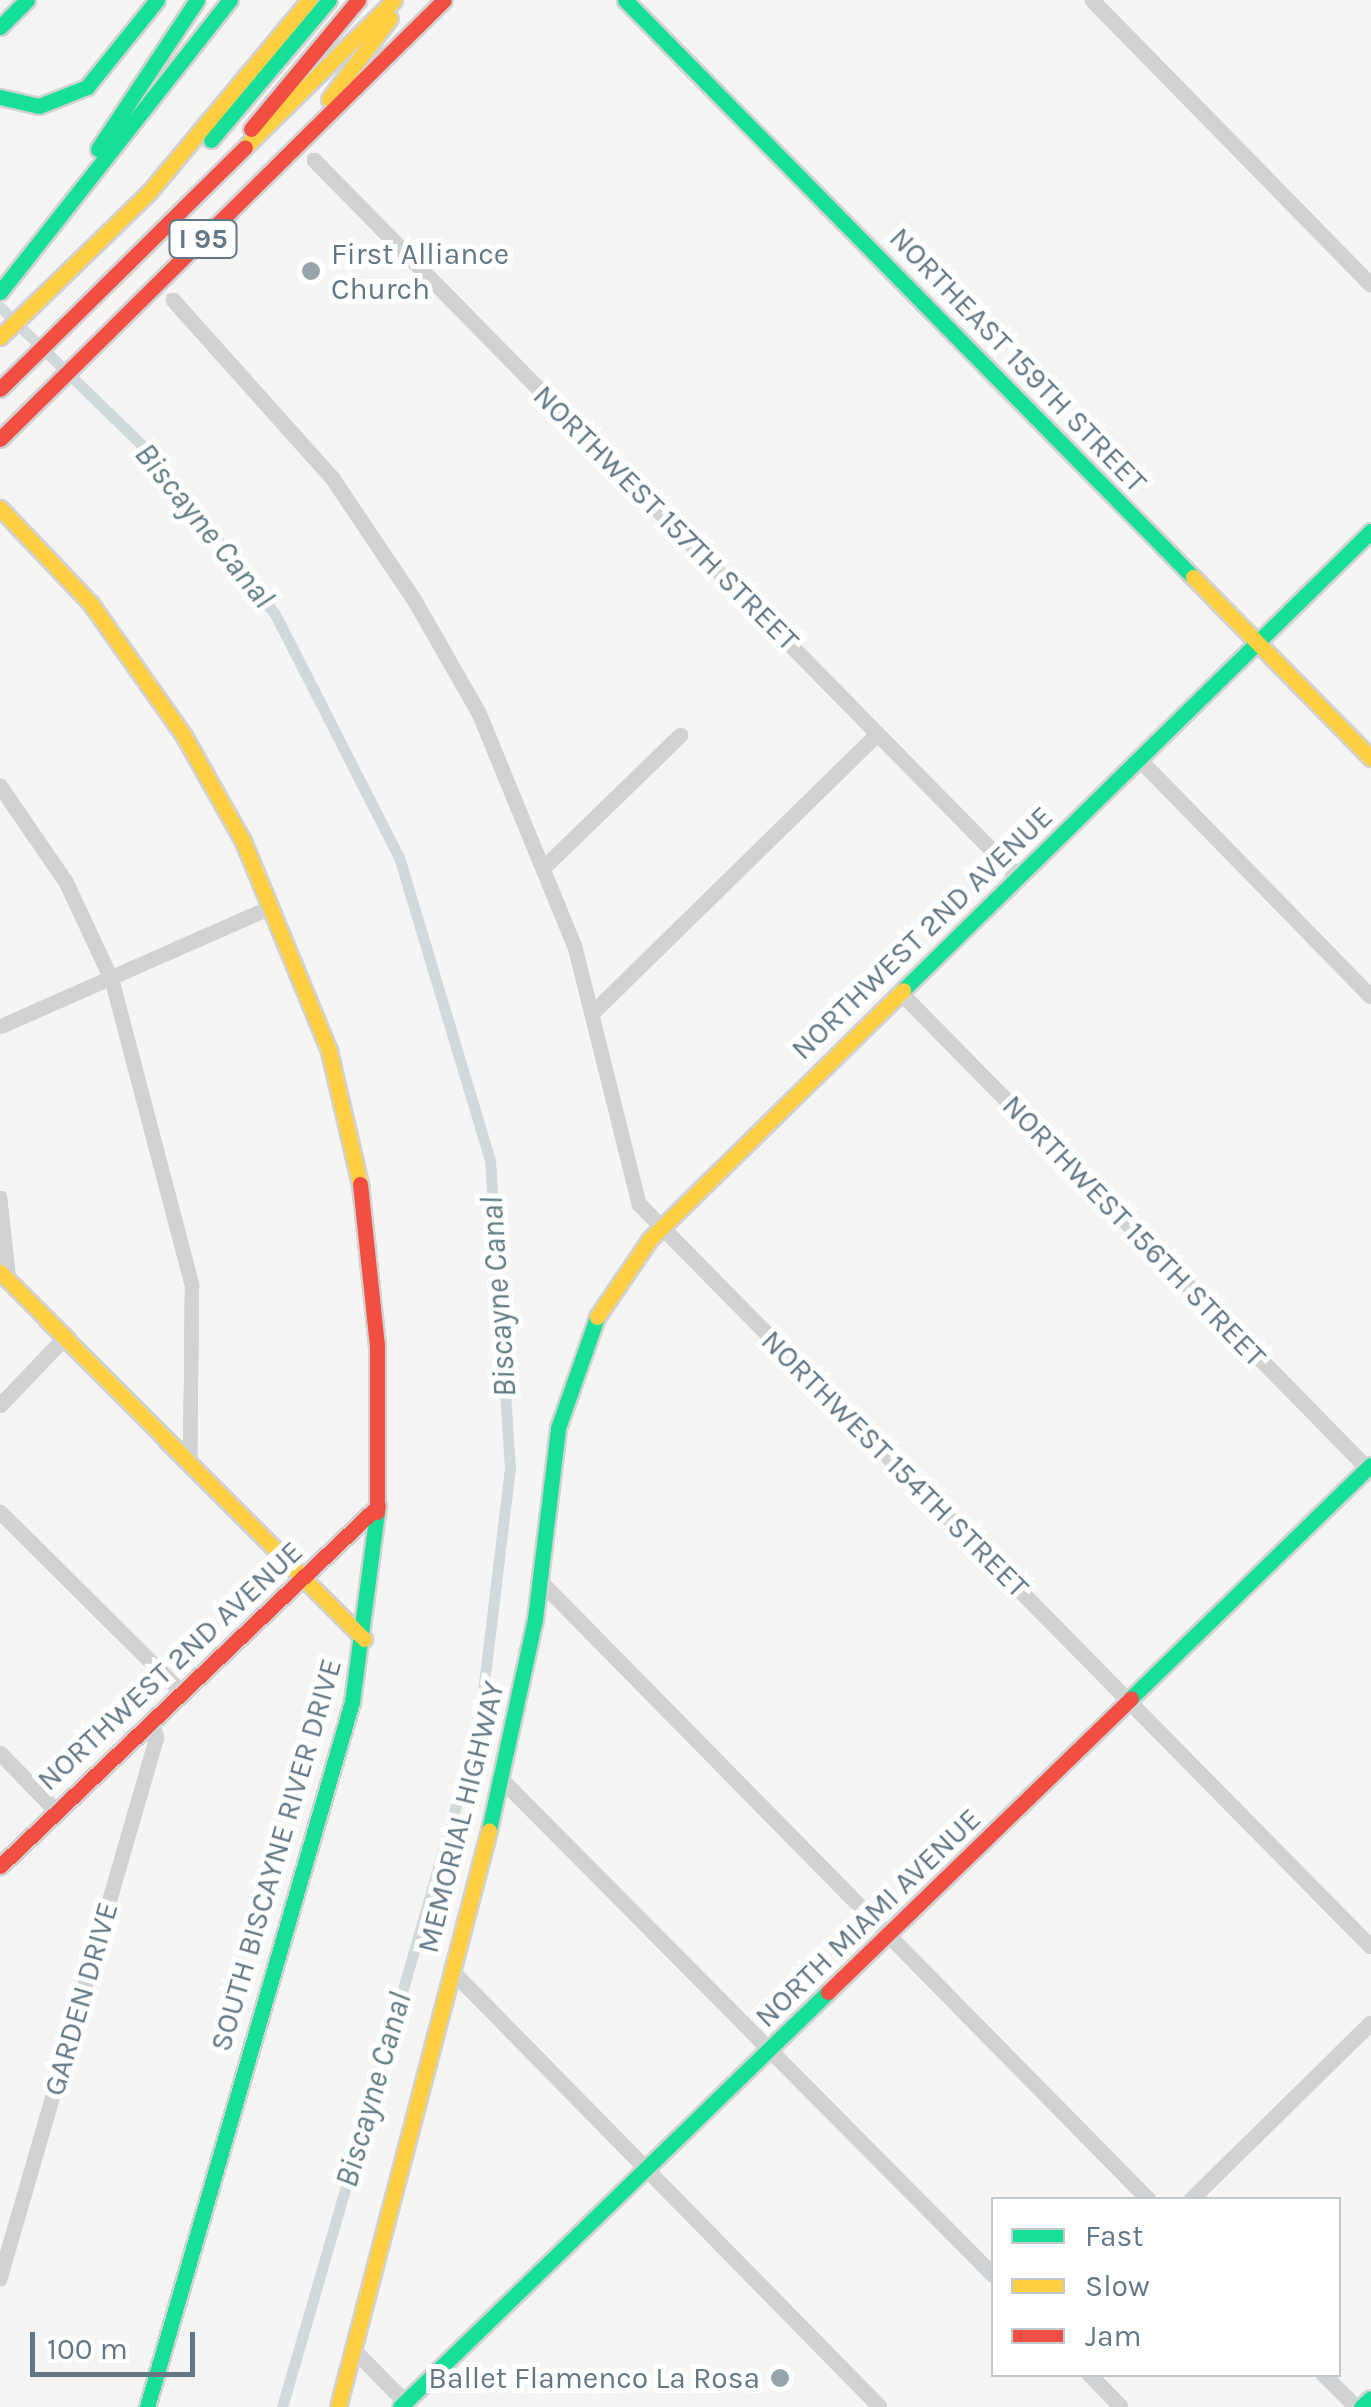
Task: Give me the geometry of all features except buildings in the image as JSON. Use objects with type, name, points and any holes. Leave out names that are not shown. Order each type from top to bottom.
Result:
[{"type":"main road","points":[[0,27],[27,0]]},
{"type":"main road","points":[[0,98],[39,106],[87,87],[157,0]]},
{"type":"main road","points":[[83,188],[96,153],[198,0]]},
{"type":"main road","points":[[0,292],[230,0]]},
{"type":"main road","points":[[150,192],[309,0]]},
{"type":"main road","points":[[0,338],[150,192],[224,128],[329,0]]},
{"type":"main road","points":[[253,127],[343,0]]},
{"type":"main road","points":[[60,327],[253,127],[358,0]]},
{"type":"main road","points":[[151,290],[161,271],[339,88],[397,0]]},
{"type":"main road","points":[[0,386],[397,0]]},
{"type":"main road","name":"I 95","points":[[0,439],[444,0]]},
{"type":"main road","name":"NORTHEAST 159TH STREET","points":[[625,0],[1371,758]]},
{"type":"main road","name":"SOUTH BISCAYNE RIVER DRIVE","points":[[0,508],[92,604],[184,736],[272,907],[328,1051],[361,1186],[377,1346],[378,1506],[364,1639],[352,1702],[147,2407]]},
{"type":"main road","name":"NORTHWEST 2ND AVENUE","points":[[562,1409],[591,1326],[623,1272],[661,1228],[1371,531]]},
{"type":"main road","points":[[5,1276],[364,1639]]},
{"type":"main road","name":"MEMORIAL HIGHWAY","points":[[338,2407],[502,1780],[540,1581],[562,1409]]},
{"type":"main road","name":"NORTH MIAMI AVENUE","points":[[404,2406],[1370,1468]]},
{"type":"main road","name":"NORTHWEST 2ND AVENUE","points":[[0,1866],[378,1506]]},
{"type":"main road","points":[[1358,2407],[1371,2398]]},
{"type":"street","points":[[1092,0],[1371,285]]},
{"type":"street","name":"NORTHWEST 157TH STREET","points":[[314,160],[1018,877]]},
{"type":"street","name":"NORTHWEST 154TH STREET","points":[[172,300],[306,444],[398,574],[479,713],[546,866],[594,1012],[631,1188],[661,1228],[1371,1948]]},
{"type":"street","points":[[594,1012],[878,734]]},
{"type":"street","points":[[546,866],[681,735]]},
{"type":"street","points":[[1139,759],[1371,996]]},
{"type":"street","points":[[0,786],[66,882],[112,980],[192,1286],[190,1464]]},
{"type":"street","points":[[0,1027],[272,907]]},
{"type":"street","name":"NORTHWEST 156TH STREET","points":[[901,993],[1370,1468]]},
{"type":"street","points":[[0,1198],[5,1276]]},
{"type":"street","points":[[0,1406],[64,1338]]},
{"type":"street","points":[[0,1512],[181,1692]]},
{"type":"street","points":[[540,1581],[892,1934],[1146,2197]]},
{"type":"street","name":"GARDEN DRIVE","points":[[0,2278],[157,1738],[151,1721]]},
{"type":"street","points":[[0,1753],[56,1811]]},
{"type":"street","points":[[502,1780],[991,2273]]},
{"type":"street","points":[[450,1968],[880,2407]]},
{"type":"street","points":[[1194,2197],[1371,2023]]},
{"type":"street","points":[[0,2238],[9,2247]]},
{"type":"street","points":[[355,2351],[404,2406]]},
{"type":"street","points":[[1093,2377],[1121,2407]]},
{"type":"street","points":[[1326,2377],[1358,2407]]},
{"type":"waterway","name":"Biscayne Canal","points":[[0,307],[150,453],[275,614],[399,857],[490,1160],[510,1468],[479,1726],[282,2407]]},
{"type":"traffic: fast","points":[[0,27],[27,0]]},
{"type":"traffic: fast","points":[[0,97],[39,106],[87,87],[157,0]]},
{"type":"traffic: fast","points":[[98,149],[197,0]]},
{"type":"traffic: fast","points":[[0,292],[230,0]]},
{"type":"traffic: fast","points":[[211,140],[329,0]]},
{"type":"traffic: fast","points":[[625,0],[1193,577]]},
{"type":"traffic: fast","points":[[903,990],[1371,531]]},
{"type":"traffic: fast","points":[[489,1830],[535,1619],[558,1428],[597,1317]]},
{"type":"traffic: fast","points":[[1131,1698],[1371,1465]]},
{"type":"traffic: fast","points":[[147,2407],[352,1702],[377,1512]]},
{"type":"traffic: fast","points":[[400,2407],[828,1992]]},
{"type":"traffic: fast","points":[[1361,2407],[1371,2398]]},
{"type":"traffic: slow","points":[[0,337],[150,191],[309,0]]},
{"type":"traffic: slow","points":[[245,147],[394,0]]},
{"type":"traffic: slow","points":[[329,99],[390,18]]},
{"type":"traffic: slow","points":[[0,508],[91,604],[184,736],[243,841],[329,1051],[360,1184]]},
{"type":"traffic: slow","points":[[1193,577],[1371,758]]},
{"type":"traffic: slow","points":[[597,1317],[650,1239],[903,990]]},
{"type":"traffic: slow","points":[[0,1272],[364,1639]]},
{"type":"traffic: slow","points":[[338,2407],[489,1830]]},
{"type":"traffic: jam","points":[[251,129],[358,0]]},
{"type":"traffic: jam","points":[[0,439],[444,0]]},
{"type":"traffic: jam","points":[[0,389],[245,147]]},
{"type":"traffic: jam","points":[[360,1184],[377,1345],[377,1512]]},
{"type":"traffic: jam","points":[[0,1866],[378,1506]]},
{"type":"traffic: jam","points":[[828,1992],[1131,1698]]},
{"type":"place","name":"First Alliance Church","points":[[311,271]]},
{"type":"place","name":"Ballet Flamenco La Rosa","points":[[780,2378]]}]
